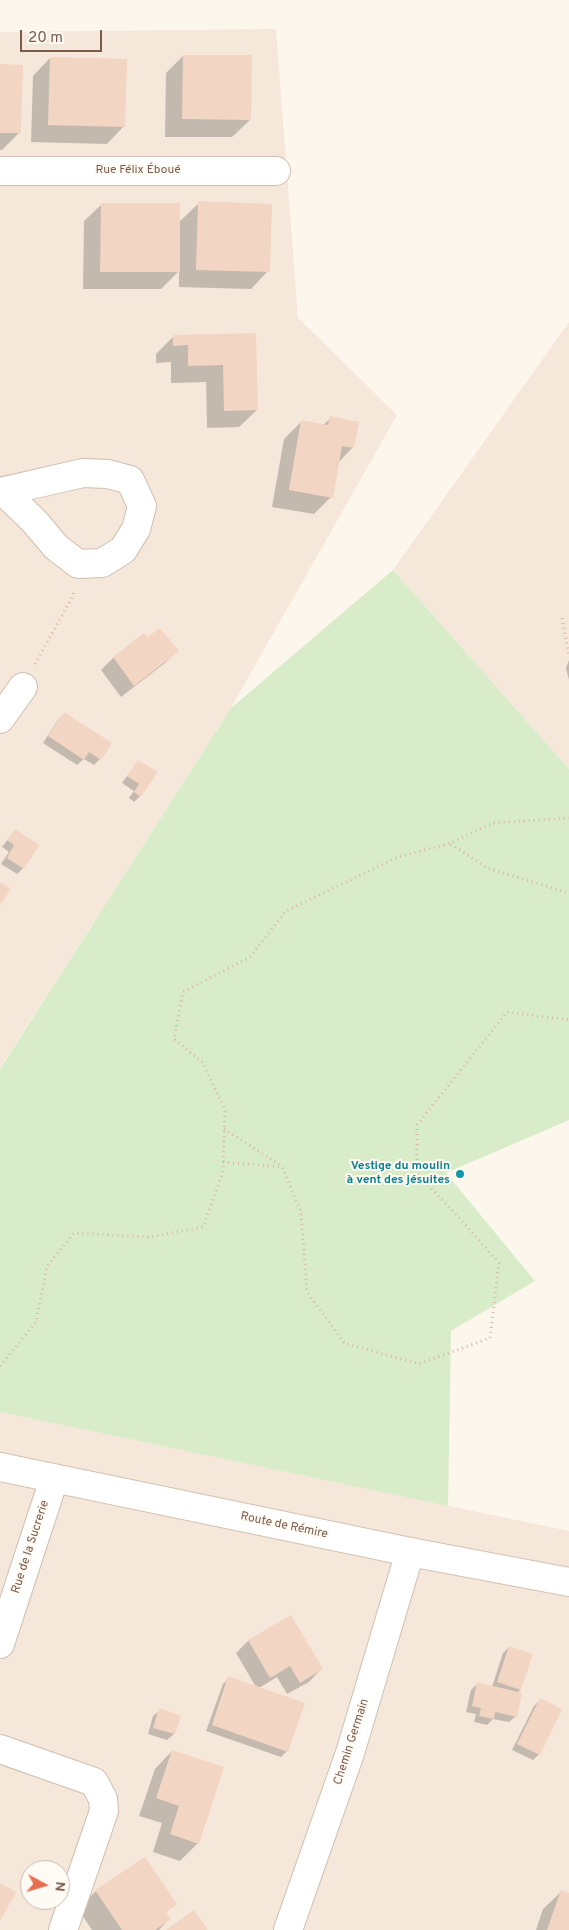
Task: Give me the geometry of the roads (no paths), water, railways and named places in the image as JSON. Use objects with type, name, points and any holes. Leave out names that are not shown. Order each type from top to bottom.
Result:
[{"type":"street","name":"Rue Félix Éboué","points":[[0,171],[276,171]]},
{"type":"street","points":[[83,473],[108,474],[130,480],[142,506],[136,529],[123,550],[102,563],[78,564],[56,547],[35,522],[2,492],[83,473]]},
{"type":"street","points":[[0,719],[23,687]]},
{"type":"street","name":"Route de Rémire","points":[[0,1467],[410,1552],[569,1582]]},
{"type":"street","name":"Rue de la Sucrerie","points":[[0,1644],[54,1479]]},
{"type":"street","name":"Chemin Germain","points":[[288,1930],[350,1753],[410,1552]]},
{"type":"street","points":[[0,1749],[94,1782],[103,1799],[104,1811],[63,1930]]},
{"type":"place","name":"Vestige du moulin à vent des jésuites","points":[[460,1174]]}]
